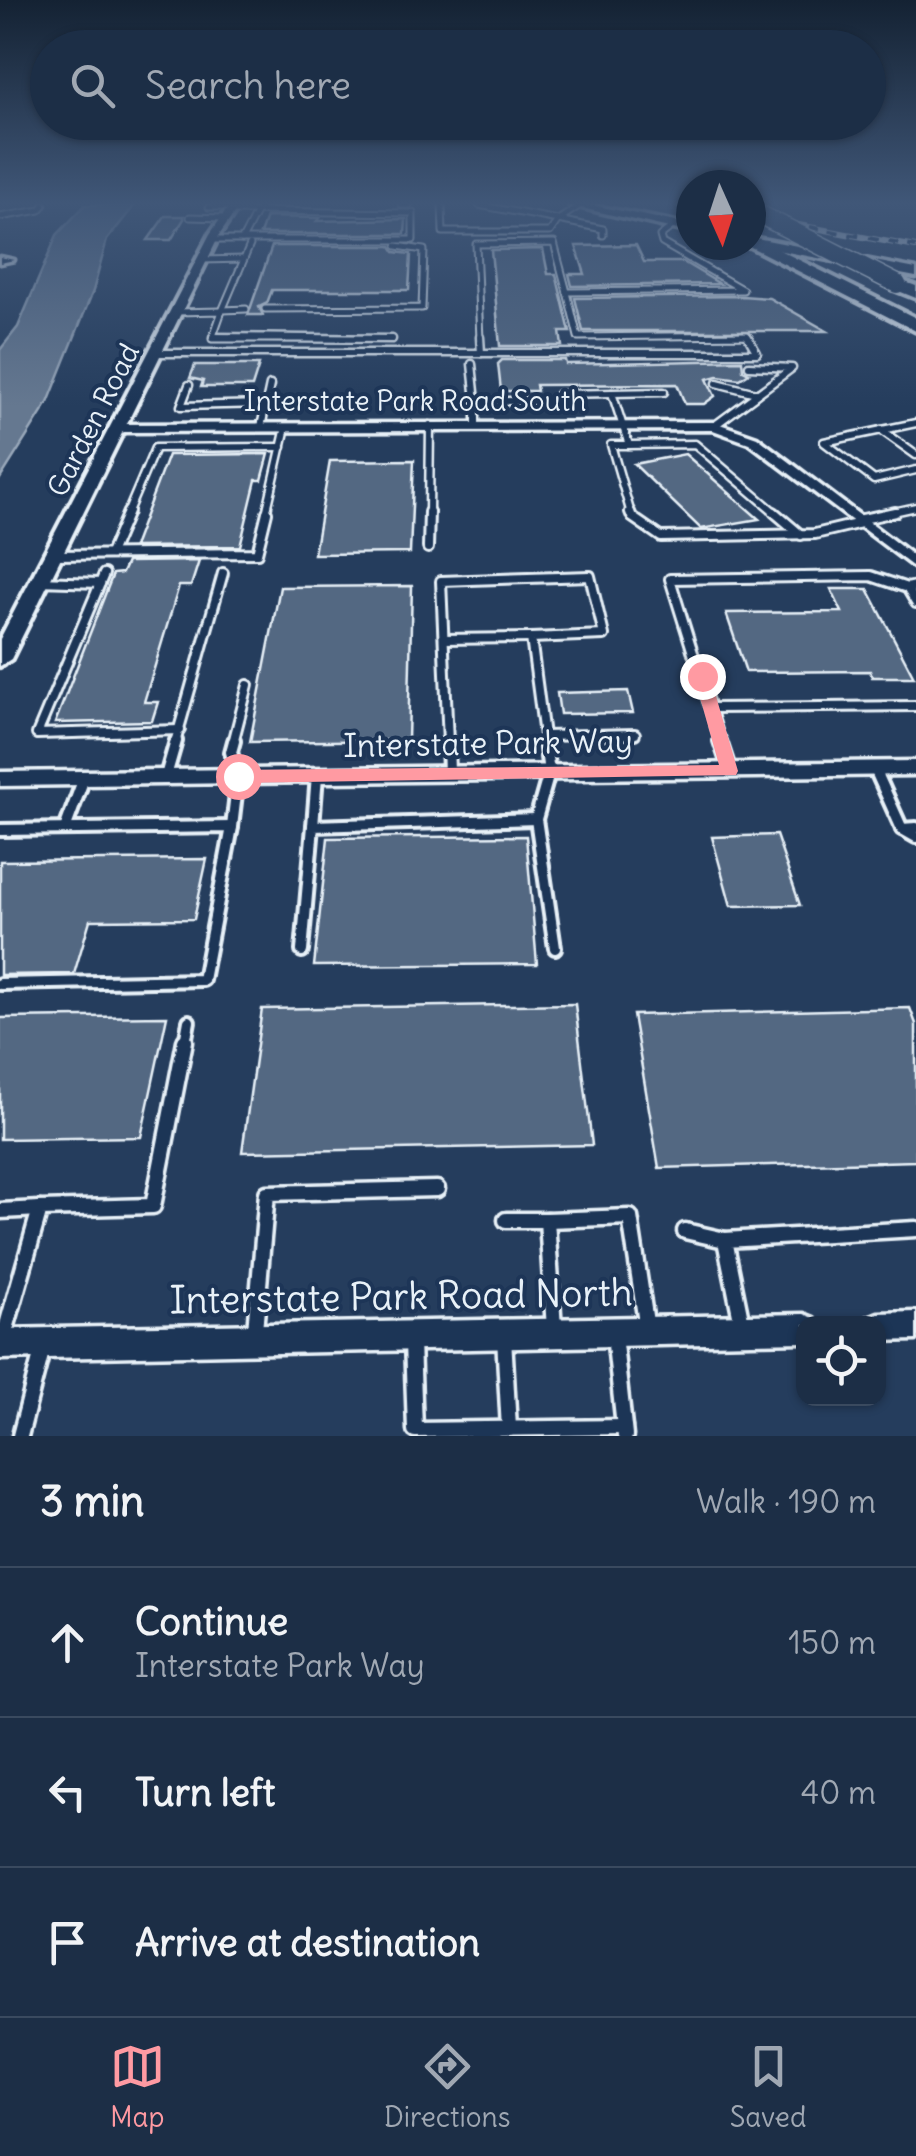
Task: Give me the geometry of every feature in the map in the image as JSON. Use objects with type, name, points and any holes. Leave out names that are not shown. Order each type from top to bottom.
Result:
[{"type":"highway","points":[[811,272],[916,326]]},
{"type":"highway","points":[[874,272],[916,293]]},
{"type":"street","name":"Garden Road","points":[[0,659],[196,272]]},
{"type":"street","name":"Interstate Park Road South","points":[[117,428],[714,426]]},
{"type":"street","points":[[714,426],[753,440],[916,565]]},
{"type":"street","name":"Interstate Park Way","points":[[0,780],[916,768]]},
{"type":"street","points":[[886,1327],[916,1326]]},
{"type":"street","name":"Interstate Park Road North","points":[[1,1344],[796,1328]]},
{"type":"lane","points":[[239,272],[212,339],[392,339]]},
{"type":"lane","points":[[265,309],[422,308],[423,272]]},
{"type":"lane","points":[[477,272],[481,353]]},
{"type":"lane","points":[[562,272],[583,354]]},
{"type":"lane","points":[[567,292],[743,290],[712,272]]},
{"type":"lane","points":[[176,312],[246,309]]},
{"type":"lane","points":[[155,353],[758,352],[747,335],[578,337]]},
{"type":"lane","points":[[666,336],[675,353]]},
{"type":"lane","points":[[472,364],[476,425]]},
{"type":"lane","points":[[714,426],[792,368],[749,366]]},
{"type":"lane","points":[[717,383],[756,393]]},
{"type":"lane","points":[[188,385],[181,406],[266,404]]},
{"type":"lane","points":[[261,427],[270,385]]},
{"type":"lane","points":[[559,394],[664,392]]},
{"type":"lane","points":[[612,393],[628,445]]},
{"type":"lane","points":[[476,402],[542,400]]},
{"type":"lane","points":[[916,423],[824,442],[874,480],[916,470]]},
{"type":"lane","points":[[53,554],[257,554],[286,426]]},
{"type":"lane","points":[[428,548],[430,426]]},
{"type":"lane","points":[[880,430],[916,455]]},
{"type":"lane","points":[[802,534],[696,444],[611,445],[632,516],[660,537],[802,534],[916,507]]},
{"type":"lane","points":[[110,554],[155,448],[282,447]]},
{"type":"lane","points":[[166,776],[222,574]]},
{"type":"lane","points":[[444,639],[604,635],[590,576],[441,582],[449,774]]},
{"type":"lane","points":[[730,771],[670,579],[871,576],[912,587],[916,603]]},
{"type":"lane","points":[[39,581],[102,578],[38,734],[180,730]]},
{"type":"lane","points":[[531,638],[549,773],[536,819],[554,948]]},
{"type":"lane","points":[[0,984],[203,980],[232,828],[238,776],[232,752],[248,685]]},
{"type":"lane","points":[[713,708],[916,706]]},
{"type":"lane","points":[[544,736],[636,734]]},
{"type":"lane","points":[[875,768],[902,828],[916,838]]},
{"type":"lane","points":[[302,950],[318,775]]},
{"type":"lane","points":[[65,829],[84,778]]},
{"type":"lane","points":[[313,826],[536,819]]},
{"type":"lane","points":[[0,830],[232,828]]},
{"type":"lane","points":[[902,828],[916,828]]},
{"type":"lane","points":[[0,1210],[152,1206],[189,1021]]},
{"type":"lane","points":[[254,1339],[267,1193],[437,1189]]},
{"type":"lane","points":[[1,1344],[40,1209]]},
{"type":"lane","points":[[506,1220],[630,1217],[647,1331]]},
{"type":"lane","points":[[547,1220],[554,1333]]},
{"type":"lane","points":[[684,1232],[725,1240],[916,1229]]},
{"type":"lane","points":[[725,1240],[742,1330]]},
{"type":"lane","points":[[412,1336],[415,1433],[510,1429],[624,1432],[614,1332]]},
{"type":"lane","points":[[504,1334],[510,1429]]},
{"type":"lane","points":[[20,1436],[44,1343]]},
{"type":"water","points":[[41,272],[98,272],[48,403],[0,479],[0,350],[18,327]]},
{"type":"building","points":[[263,272],[410,272],[409,290],[272,290],[267,303],[259,307],[263,315],[248,315]]},
{"type":"building","points":[[493,272],[556,274],[570,332],[560,332],[562,346],[500,346]]},
{"type":"building","points":[[700,272],[720,284],[572,286],[569,274]]},
{"type":"building","points":[[575,298],[769,298],[827,331],[583,331]]},
{"type":"building","points":[[502,360],[565,360],[566,364],[742,360],[743,370],[749,373],[740,379],[707,379],[715,396],[704,404],[685,404],[677,384],[536,385],[537,391],[501,391],[498,364]]},
{"type":"building","points":[[195,365],[259,365],[252,387],[201,387],[203,381],[190,378]]},
{"type":"building","points":[[269,454],[262,480],[256,480],[240,546],[133,547],[168,455]]},
{"type":"building","points":[[685,454],[759,519],[701,529],[634,464]]},
{"type":"building","points":[[414,460],[410,553],[314,554],[330,461]]},
{"type":"building","points":[[199,561],[191,586],[179,586],[144,702],[158,702],[152,721],[55,723],[113,574],[122,573],[127,562]]},
{"type":"building","points":[[412,586],[408,740],[250,742],[280,587]]},
{"type":"building","points":[[831,589],[868,589],[914,677],[872,677],[870,671],[746,672],[726,613],[842,612]]},
{"type":"building","points":[[628,691],[633,713],[560,714],[557,693]]},
{"type":"building","points":[[776,835],[800,905],[731,906],[712,837]]},
{"type":"building","points":[[526,836],[537,964],[314,966],[328,838]]},
{"type":"building","points":[[207,859],[194,919],[90,920],[74,974],[0,975],[0,861]]},
{"type":"building","points":[[575,1004],[592,1145],[242,1152],[262,1009]]},
{"type":"building","points":[[910,1008],[916,1024],[916,1161],[659,1168],[633,1015]]},
{"type":"building","points":[[167,1016],[141,1137],[0,1139],[0,1018]]},
{"type":"route","points":[[238,776],[730,771],[702,676]]}]
